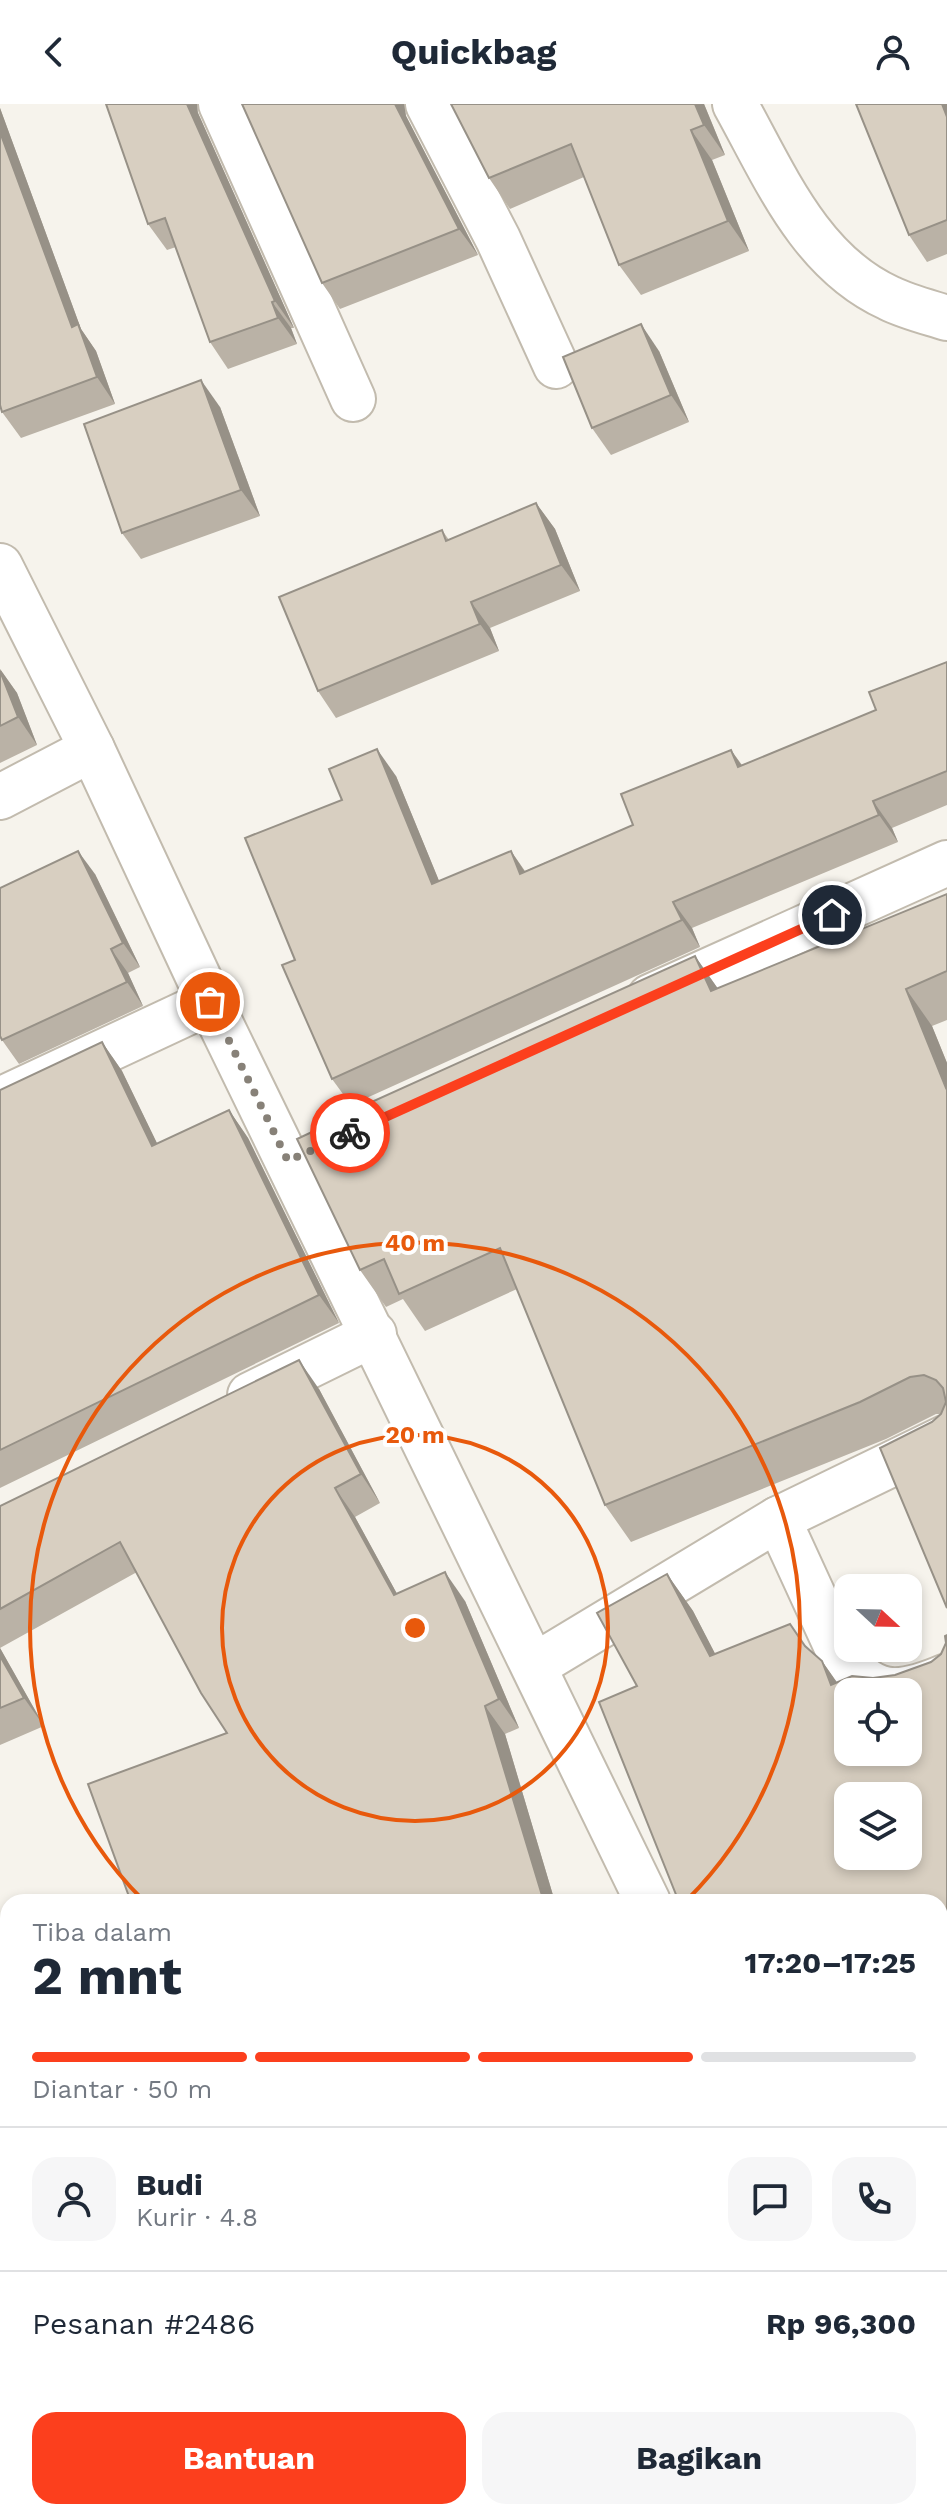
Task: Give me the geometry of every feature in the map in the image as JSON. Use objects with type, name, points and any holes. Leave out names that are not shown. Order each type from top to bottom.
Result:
[{"type":"street","points":[[221,104],[353,399]]},
{"type":"street","points":[[428,104],[498,239],[556,366]]},
{"type":"street","points":[[735,104],[795,212],[834,262],[888,298],[947,318]]},
{"type":"street","points":[[0,566],[92,749],[210,1002],[303,1155],[374,1334],[644,1894]]},
{"type":"street","points":[[0,797],[92,749]]},
{"type":"street","points":[[618,1012],[947,863]]},
{"type":"street","points":[[0,1100],[210,1002]]},
{"type":"street","points":[[221,1409],[374,1334]]},
{"type":"street","points":[[534,1666],[778,1519],[947,1437]]},
{"type":"street","points":[[778,1519],[839,1652],[865,1683],[899,1692],[920,1688],[947,1676]]},
{"type":"building","points":[[106,104],[187,104],[275,301],[272,302],[278,318],[210,342],[165,218],[148,224]]},
{"type":"building","points":[[242,104],[395,104],[459,229],[322,283]]},
{"type":"building","points":[[451,104],[695,104],[704,125],[691,130],[728,221],[619,265],[571,144],[489,178]]},
{"type":"building","points":[[856,104],[942,104],[947,117],[947,220],[909,235]]},
{"type":"building","points":[[0,132],[72,327],[78,324],[97,377],[2,412],[0,405]]},
{"type":"building","points":[[641,324],[671,395],[592,428],[563,357]]},
{"type":"building","points":[[201,380],[241,490],[122,533],[84,424]]},
{"type":"building","points":[[536,503],[561,565],[471,602],[480,624],[318,691],[279,597],[442,530],[446,541]]},
{"type":"building","points":[[947,662],[947,771],[873,801],[879,815],[673,902],[682,920],[332,1079],[282,965],[295,960],[245,838],[342,800],[329,769],[377,749],[432,884],[511,851],[520,874],[633,825],[621,794],[731,750],[738,767],[876,710],[869,692]]},
{"type":"building","points":[[0,671],[18,717],[0,726]]},
{"type":"building","points":[[78,851],[123,943],[111,949],[127,982],[2,1040],[0,888]]},
{"type":"building","points":[[947,894],[947,971],[906,989],[947,1087],[947,1608],[880,1448],[932,1422],[941,1414],[946,1402],[943,1388],[936,1380],[924,1375],[910,1377],[860,1402],[605,1505],[500,1248],[399,1294],[384,1259],[360,1270],[297,1139],[345,1114],[695,956],[711,991]]},
{"type":"building","points":[[102,1042],[152,1146],[229,1110],[319,1295],[0,1450],[0,1090]]},
{"type":"building","points":[[299,1360],[361,1474],[335,1488],[394,1595],[445,1572],[499,1699],[485,1706],[542,1894],[128,1894],[88,1784],[227,1733],[201,1693],[120,1542],[0,1609],[0,1506]]},
{"type":"building","points":[[667,1574],[710,1656],[790,1624],[805,1646],[822,1661],[831,1685],[834,1684],[834,1766],[922,1766],[922,1678],[873,1678],[895,1675],[931,1662],[941,1654],[947,1635],[947,1894],[676,1894],[599,1702],[637,1686],[597,1613]]},
{"type":"building","points":[[0,1656],[24,1698],[0,1708]]},
{"type":"way so far","points":[[210,1002],[288,1161],[350,1133]]},
{"type":"route","points":[[350,1133],[832,915]]}]
